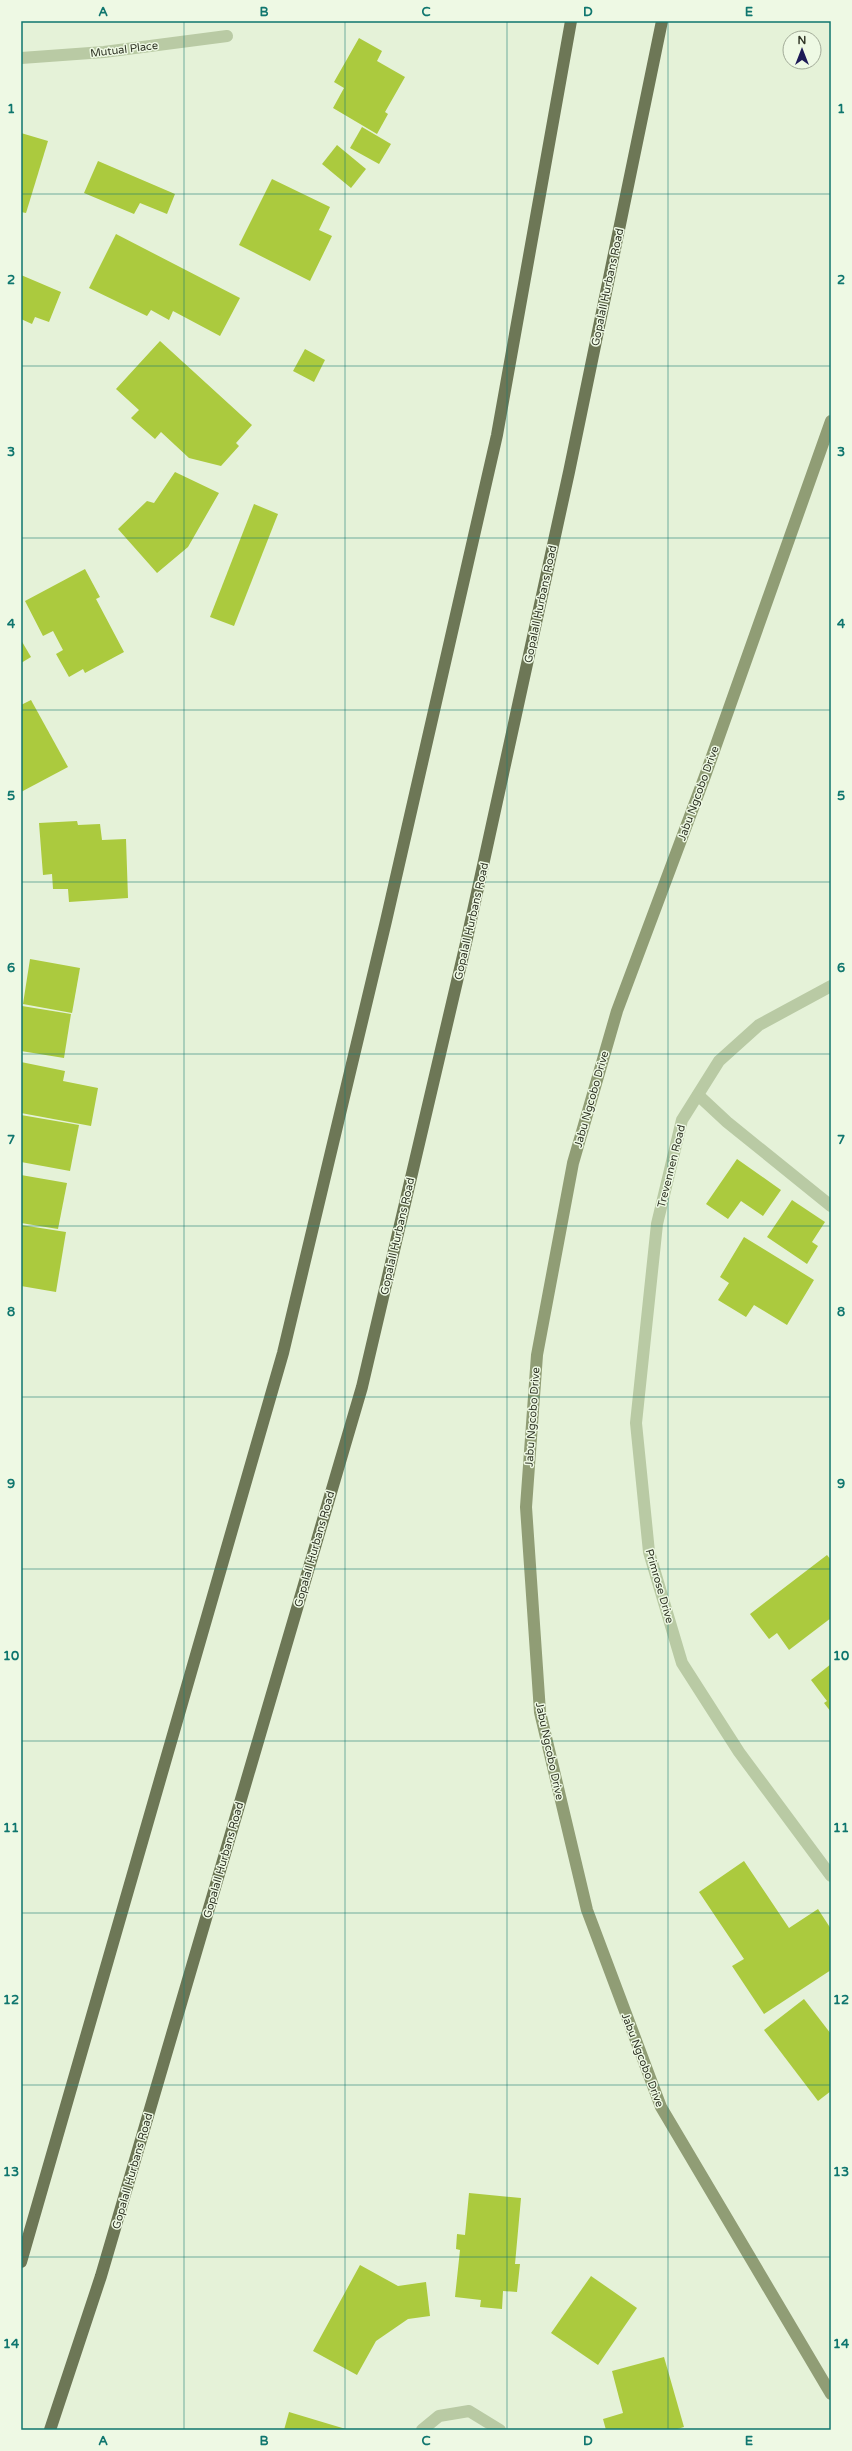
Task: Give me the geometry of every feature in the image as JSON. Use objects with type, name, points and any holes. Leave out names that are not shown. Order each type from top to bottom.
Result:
[{"type":"main road","points":[[21,2262],[285,1345],[388,914],[497,435],[571,21]]},
{"type":"main road","name":"Gopalall Hurbans Road","points":[[50,2430],[103,2268],[362,1387],[466,943],[568,472],[662,21]]},
{"type":"main road","name":"Jabu Ngcobo Drive","points":[[831,421],[705,776],[617,1012],[573,1163],[537,1355],[526,1507],[540,1712],[587,1910],[661,2107],[831,2394]]},
{"type":"street","name":"Mutual Place","points":[[21,58],[104,52],[227,36]]},
{"type":"street","name":"Trevennen Road","points":[[657,1224],[682,1120],[719,1061],[759,1025],[831,986]]},
{"type":"street","points":[[698,1095],[727,1122],[831,1206]]},
{"type":"street","name":"Primrose Drive","points":[[657,1224],[636,1423],[649,1552],[682,1663],[739,1752],[831,1876]]},
{"type":"street","points":[[422,2430],[439,2416],[469,2411],[500,2430]]},
{"type":"building","points":[[359,38],[382,51],[377,61],[405,77],[385,112],[388,114],[377,134],[333,108],[344,88],[334,82]]},
{"type":"building","points":[[362,127],[391,144],[379,164],[350,148]]},
{"type":"building","points":[[21,133],[48,141],[26,213],[21,212]]},
{"type":"building","points":[[337,145],[366,169],[351,188],[322,164]]},
{"type":"building","points":[[98,161],[175,194],[167,214],[140,203],[134,214],[84,193]]},
{"type":"building","points":[[272,179],[330,207],[319,230],[332,236],[310,281],[239,245]]},
{"type":"building","points":[[116,234],[240,298],[220,336],[173,311],[169,320],[151,310],[147,316],[89,288]]},
{"type":"building","points":[[21,275],[61,292],[49,322],[35,317],[32,324],[21,319]]},
{"type":"building","points":[[160,341],[252,425],[236,443],[239,446],[221,466],[189,458],[161,432],[155,439],[131,418],[139,410],[116,389]]},
{"type":"building","points":[[305,349],[325,360],[314,382],[293,371]]},
{"type":"building","points":[[175,472],[219,493],[188,547],[157,573],[118,529],[147,501],[154,503]]},
{"type":"building","points":[[254,504],[278,514],[234,626],[210,617]]},
{"type":"building","points":[[85,569],[100,597],[96,599],[124,652],[85,673],[83,669],[69,677],[56,654],[63,650],[53,631],[43,636],[25,601]]},
{"type":"building","points":[[21,640],[31,657],[21,663]]},
{"type":"building","points":[[31,700],[68,767],[21,792],[21,705]]},
{"type":"building","points":[[77,821],[78,825],[100,824],[102,840],[126,839],[128,898],[69,902],[68,889],[53,889],[52,874],[43,875],[39,823]]},
{"type":"building","points":[[30,959],[80,968],[72,1013],[23,1004]]},
{"type":"building","points":[[22,1006],[71,1014],[64,1058],[21,1051]]},
{"type":"building","points":[[21,1062],[65,1071],[63,1081],[98,1088],[91,1126],[21,1113]]},
{"type":"building","points":[[21,1115],[79,1125],[70,1171],[21,1162]]},
{"type":"building","points":[[737,1159],[781,1190],[763,1216],[741,1201],[728,1219],[706,1204]]},
{"type":"building","points":[[21,1175],[67,1183],[58,1229],[21,1223]]},
{"type":"building","points":[[792,1200],[825,1222],[812,1242],[818,1246],[807,1264],[767,1237]]},
{"type":"building","points":[[21,1225],[66,1232],[56,1292],[21,1286]]},
{"type":"building","points":[[744,1237],[814,1280],[787,1325],[754,1305],[746,1317],[718,1300],[729,1283],[720,1277]]},
{"type":"building","points":[[827,1555],[831,1560],[831,1618],[789,1650],[777,1633],[769,1639],[750,1614]]},
{"type":"building","points":[[831,1664],[831,1712],[824,1703],[827,1701],[811,1680]]},
{"type":"building","points":[[744,1861],[789,1928],[818,1909],[831,1929],[831,1970],[764,2014],[732,1966],[744,1959],[699,1892]]},
{"type":"building","points":[[804,1999],[831,2034],[831,2091],[818,2101],[764,2030]]},
{"type":"building","points":[[469,2193],[521,2198],[515,2264],[520,2264],[517,2292],[503,2291],[502,2309],[480,2307],[481,2300],[455,2297],[460,2250],[456,2249],[457,2234],[465,2235]]},
{"type":"building","points":[[360,2265],[398,2286],[426,2282],[430,2316],[408,2319],[376,2341],[357,2375],[313,2351]]},
{"type":"building","points":[[591,2276],[637,2308],[598,2365],[551,2333]]},
{"type":"building","points":[[664,2357],[684,2427],[674,2430],[606,2430],[603,2419],[623,2413],[612,2371]]},
{"type":"building","points":[[289,2412],[349,2430],[284,2430]]}]
